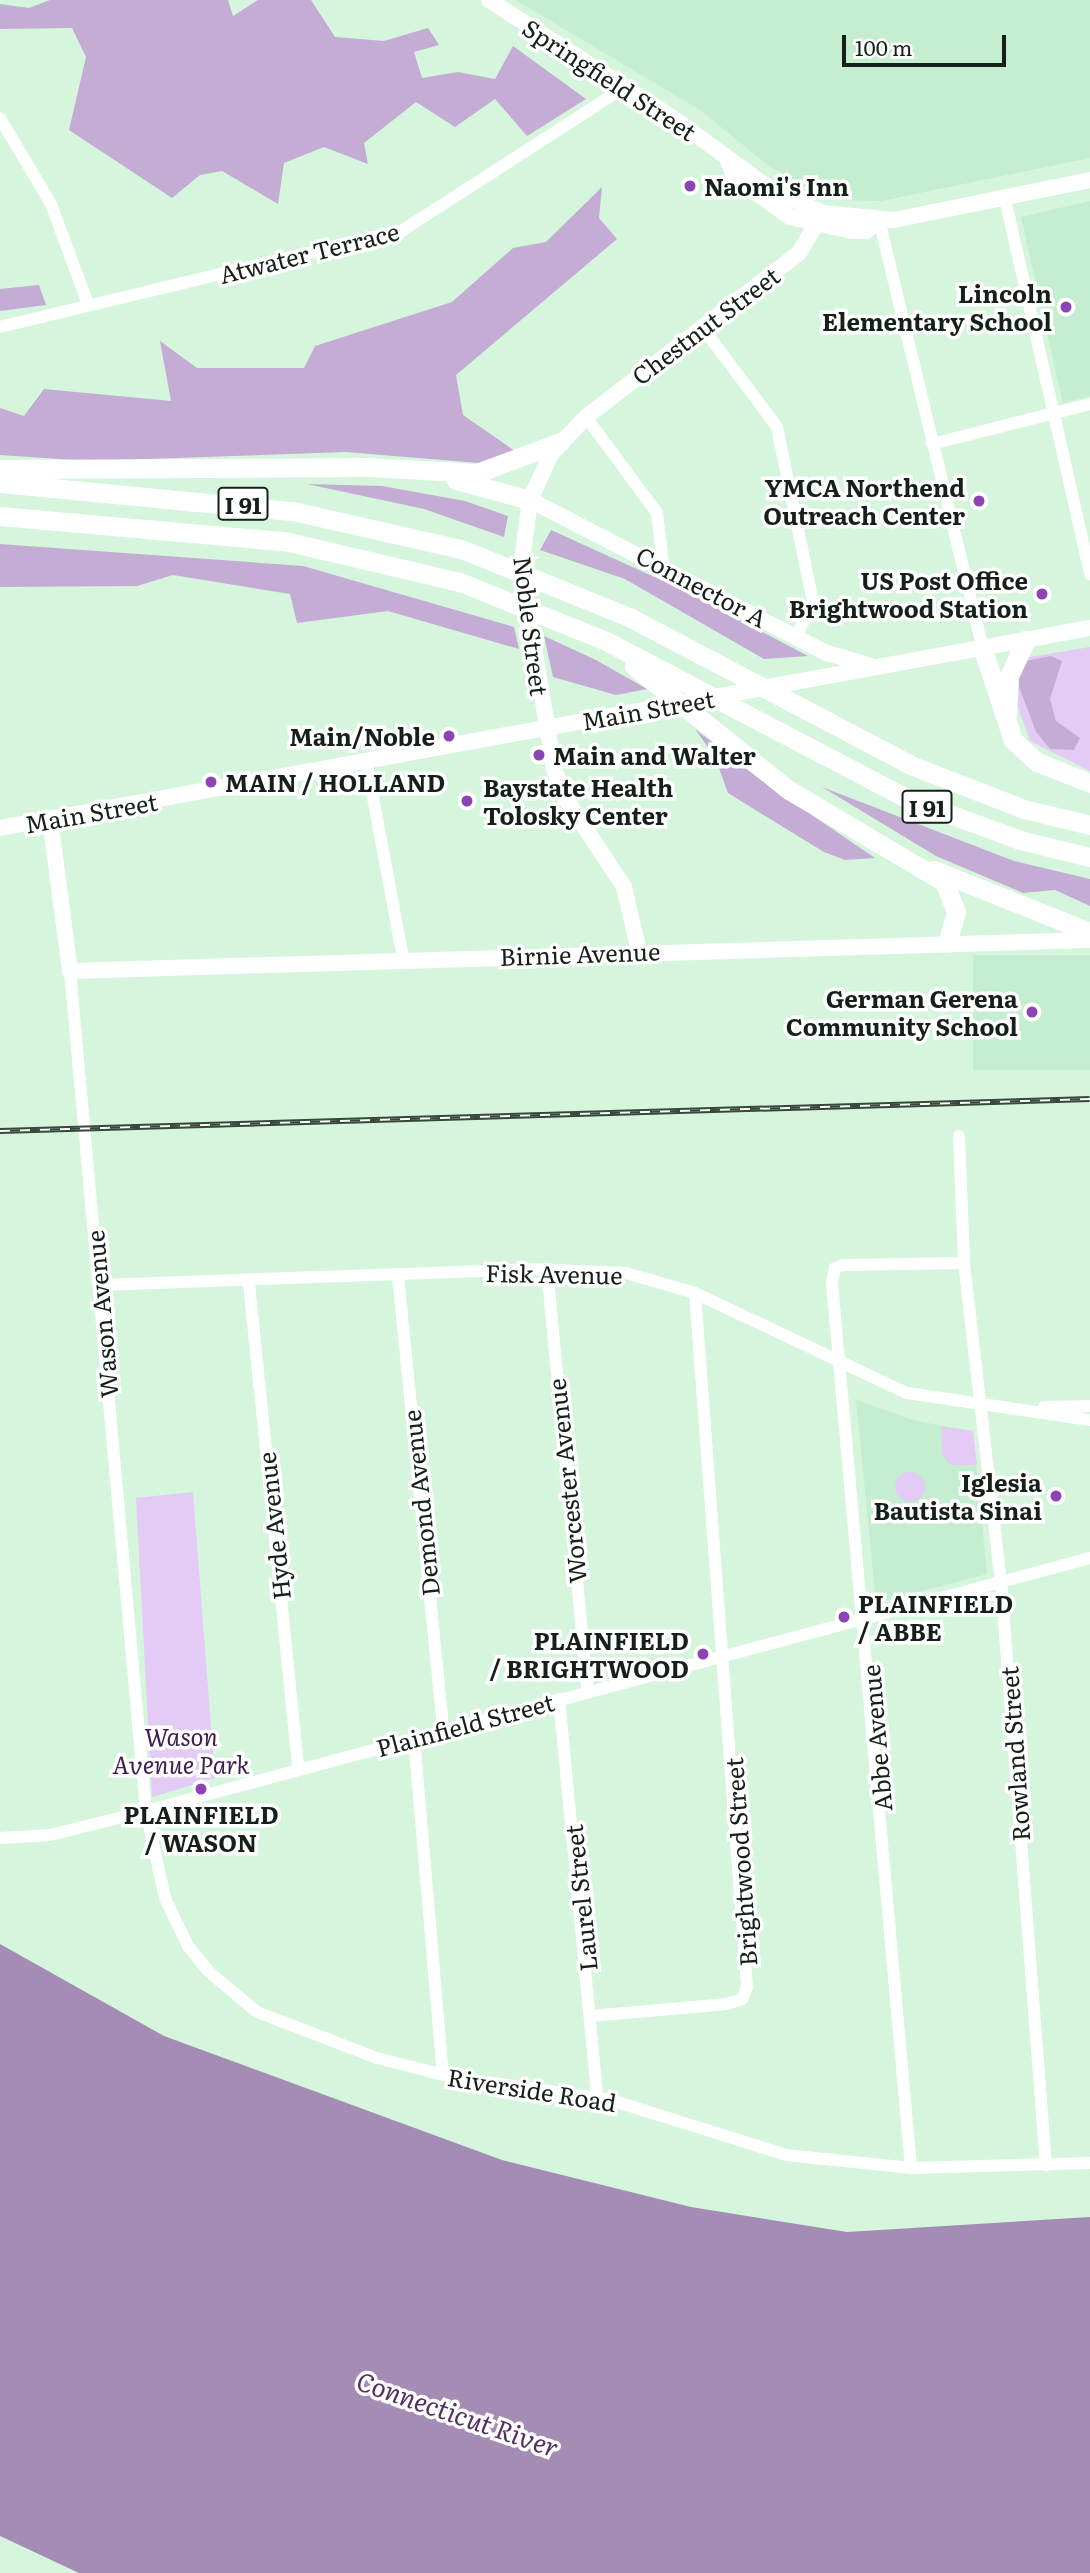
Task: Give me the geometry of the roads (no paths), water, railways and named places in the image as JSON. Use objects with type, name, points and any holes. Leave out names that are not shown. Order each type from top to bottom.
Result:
[{"type":"highway","points":[[0,469],[414,471],[502,468],[560,442]]},
{"type":"highway","points":[[414,471],[530,500]]},
{"type":"highway","name":"I 91","points":[[0,483],[293,511],[480,556],[559,585],[718,663],[821,720],[950,782],[1090,825]]},
{"type":"highway","name":"I 91","points":[[0,516],[308,545],[487,591],[587,632],[660,676],[942,813],[1090,858]]},
{"type":"highway","points":[[1006,727],[1007,684],[1026,640]]},
{"type":"highway","points":[[982,648],[1006,727],[1037,762],[1090,783]]},
{"type":"highway","points":[[660,676],[730,743],[789,790],[947,886],[956,912],[947,943]]},
{"type":"highway","points":[[876,843],[1090,932]]},
{"type":"main road","name":"Springfield Street","points":[[489,0],[625,87],[728,161],[821,220]]},
{"type":"main road","points":[[821,220],[879,220],[1005,199],[1090,180]]},
{"type":"main road","name":"Chestnut Street","points":[[586,417],[799,253],[821,220]]},
{"type":"main road","name":"Noble Street","points":[[586,417],[560,442],[530,500],[521,569],[545,727],[560,788],[629,898],[639,951]]},
{"type":"main road","name":"Connector A","points":[[530,500],[663,564],[796,636],[876,667]]},
{"type":"main road","name":"Main Street","points":[[0,828],[1090,628]]},
{"type":"main road","name":"Wason Avenue","points":[[50,819],[70,971]]},
{"type":"main road","name":"Birnie Avenue","points":[[70,971],[403,958],[1090,940]]},
{"type":"street","name":"Atwater Terrace","points":[[0,327],[403,230],[625,87]]},
{"type":"street","points":[[0,118],[51,204],[88,304]]},
{"type":"street","points":[[1005,199],[1090,573]]},
{"type":"street","points":[[879,220],[982,648]]},
{"type":"street","points":[[702,327],[777,427],[813,602],[796,636]]},
{"type":"street","points":[[932,444],[1090,404]]},
{"type":"street","points":[[586,417],[657,513],[663,564]]},
{"type":"street","points":[[366,760],[403,958]]},
{"type":"street","name":"Wason Avenue","points":[[70,971],[146,1811]]},
{"type":"street","name":"Rowland Street","points":[[959,1136],[964,1263],[1001,1582],[1046,2165]]},
{"type":"street","name":"Abbe Avenue","points":[[911,2168],[865,1618],[837,1363],[835,1268],[964,1263]]},
{"type":"street","name":"Fisk Avenue","points":[[100,1285],[249,1283],[547,1269],[626,1273],[695,1293],[837,1363],[906,1393],[981,1407],[1090,1420]]},
{"type":"street","name":"Worcester Avenue","points":[[547,1269],[587,1692]]},
{"type":"street","name":"Demond Avenue","points":[[398,1276],[443,1730]]},
{"type":"street","name":"Hyde Avenue","points":[[249,1283],[298,1769]]},
{"type":"street","points":[[695,1293],[726,1655]]},
{"type":"street","name":"Fisk Avenue","points":[[981,1407],[1090,1406]]},
{"type":"street","name":"Plainfield Street","points":[[0,1838],[50,1835],[146,1811],[1090,1558]]},
{"type":"street","name":"Brightwood Street","points":[[591,2016],[727,2004],[747,1992],[726,1655]]},
{"type":"street","name":"Laurel Street","points":[[559,1699],[597,2096]]},
{"type":"street","points":[[414,1738],[443,2076]]},
{"type":"street","name":"Riverside Road","points":[[146,1811],[165,1898],[188,1946],[231,1994],[311,2035],[443,2076],[597,2096],[786,2155],[911,2168],[1090,2162]]},
{"type":"water","name":"Connecticut River","points":[[0,1944],[164,2036],[502,2160],[691,2207],[847,2232],[1090,2217],[1090,2573],[79,2573],[0,2536]]},
{"type":"railway","points":[[0,1131],[1090,1099]]},
{"type":"place","name":"Naomi's Inn","points":[[690,186]]},
{"type":"place","name":"Lincoln Elementary School","points":[[1066,307]]},
{"type":"place","name":"YMCA Northend Outreach Center","points":[[979,501]]},
{"type":"place","name":"US Post Office Brightwood Station","points":[[1042,594]]},
{"type":"place","name":"Main/Noble","points":[[449,736]]},
{"type":"place","name":"Main and Walter","points":[[539,755]]},
{"type":"place","name":"MAIN / HOLLAND","points":[[211,782]]},
{"type":"place","name":"Baystate Health Tolosky Center","points":[[467,801]]},
{"type":"place","name":"German Gerena Community School","points":[[1032,1012]]},
{"type":"place","name":"Iglesia Bautista Sinai","points":[[1056,1496]]},
{"type":"place","name":"PLAINFIELD / ABBE","points":[[844,1617]]},
{"type":"place","name":"PLAINFIELD / BRIGHTWOOD","points":[[703,1654]]},
{"type":"place","name":"PLAINFIELD / WASON","points":[[201,1789]]},
{"type":"park label","name":"Wason Avenue Park","points":[[181,1750]]}]
